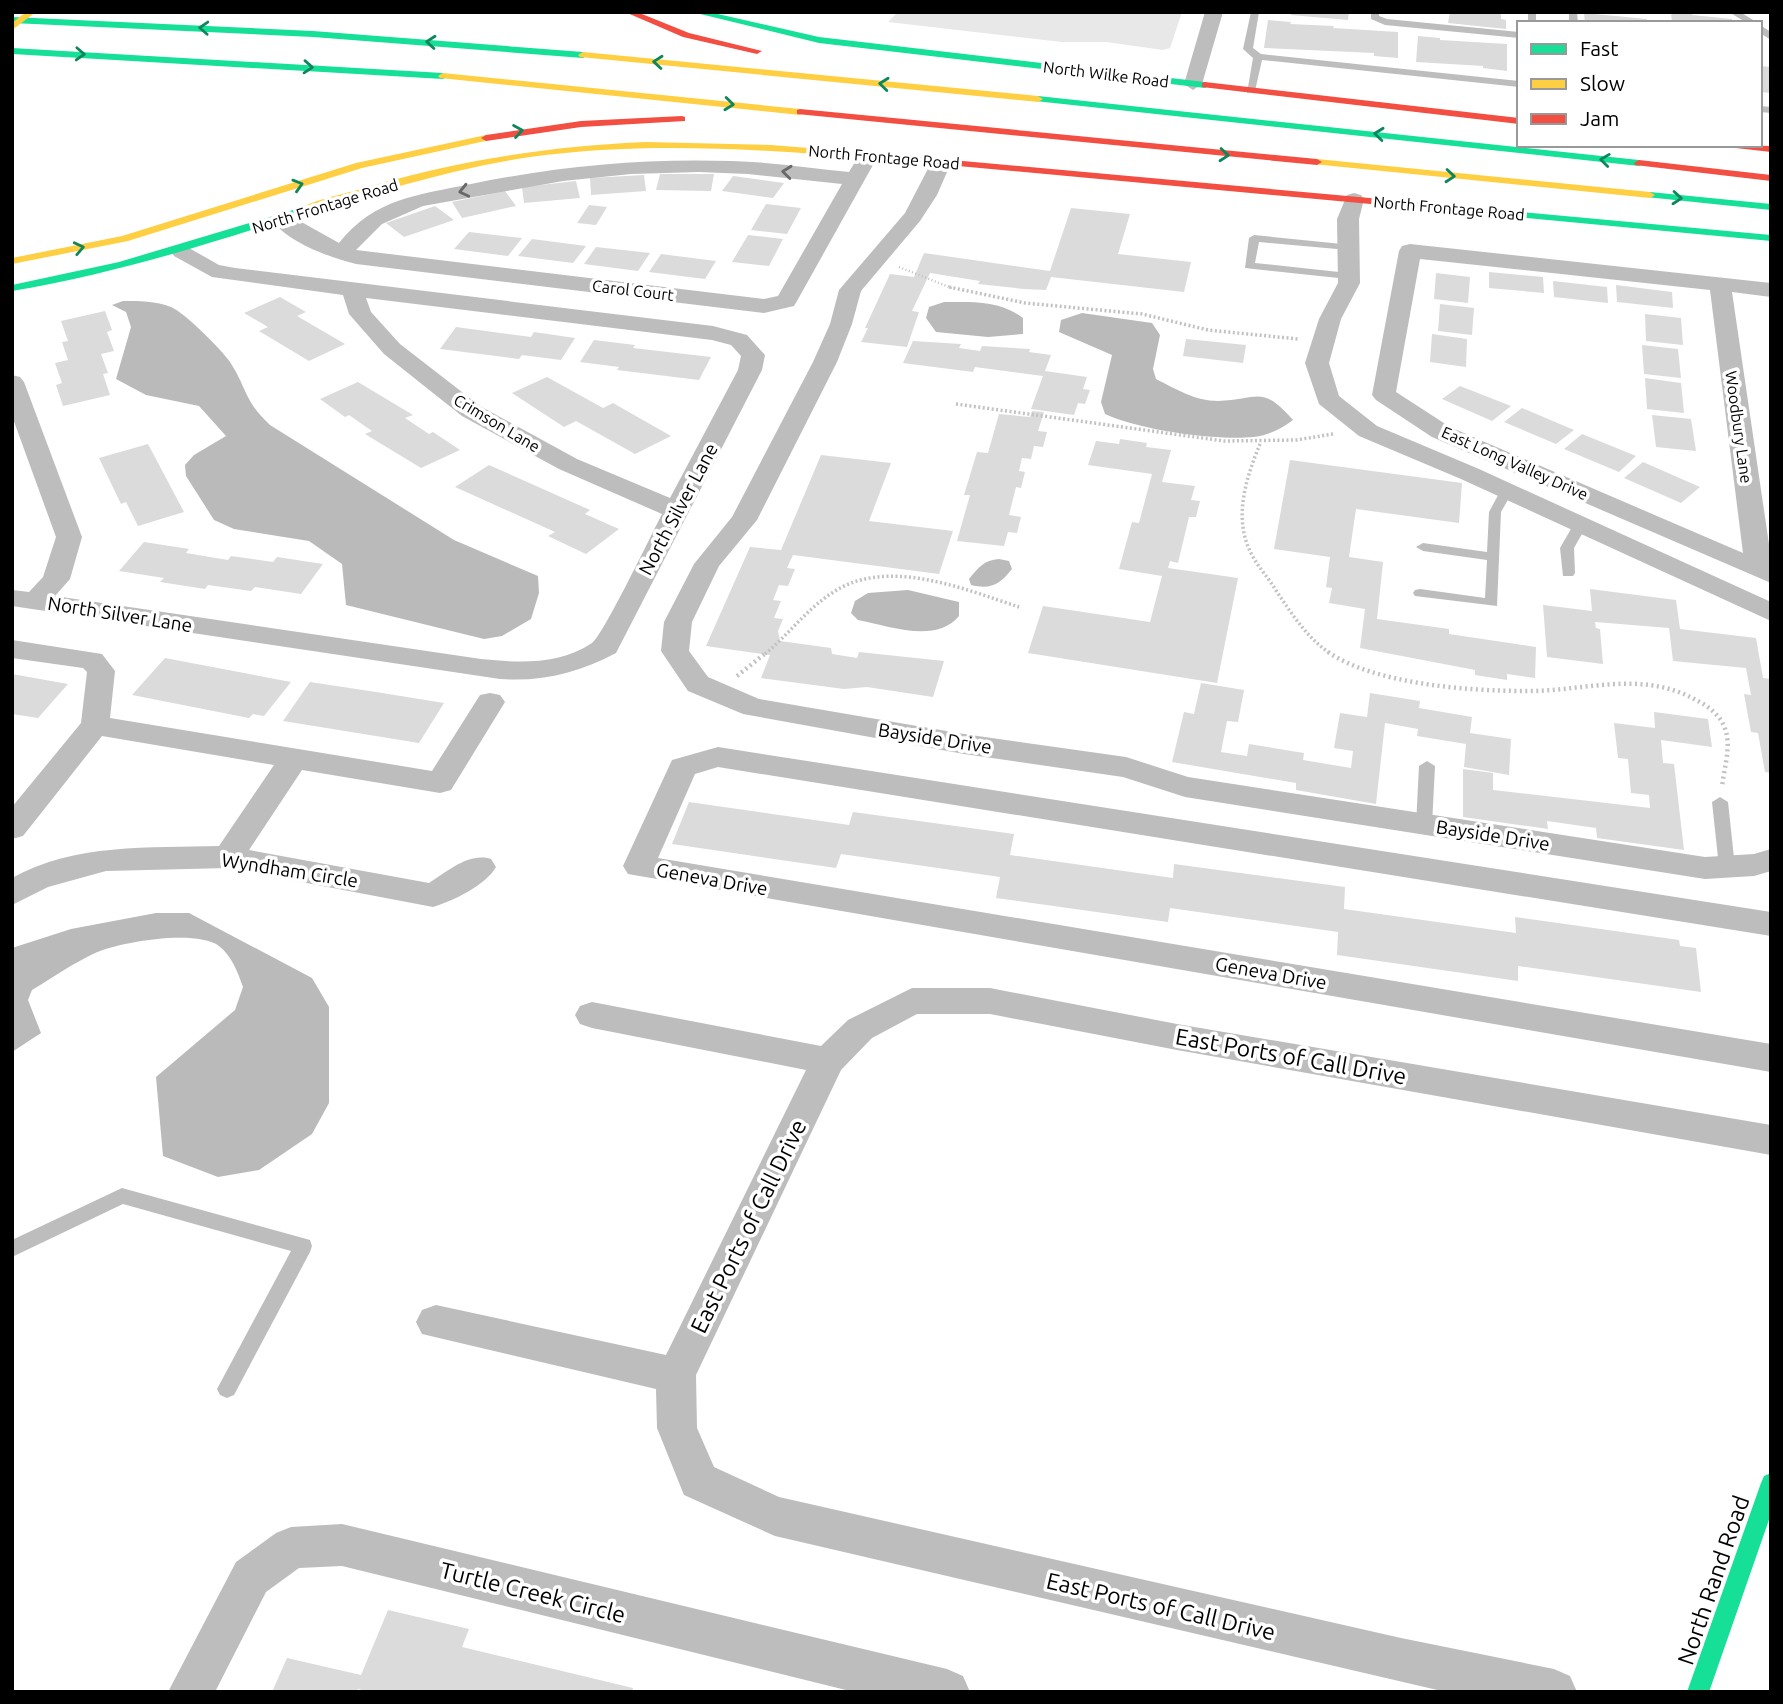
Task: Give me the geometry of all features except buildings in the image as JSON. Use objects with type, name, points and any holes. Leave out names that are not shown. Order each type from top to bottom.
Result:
[{"type":"main road","points":[[12,27],[32,12]]},
{"type":"main road","points":[[629,12],[686,35],[773,54]]},
{"type":"main road","name":"North Wilke Road","points":[[696,12],[819,40],[1517,121]]},
{"type":"main road","points":[[12,20],[146,24],[414,41],[717,67],[1269,122],[1771,178]]},
{"type":"main road","points":[[12,51],[418,74],[1771,207]]},
{"type":"main road","points":[[841,64],[1269,122]]},
{"type":"main road","points":[[12,261],[124,239],[360,165],[410,152],[525,130],[581,124],[689,118],[864,128],[1022,143],[1156,148]]},
{"type":"main road","name":"North Frontage Road","points":[[12,288],[83,275],[182,251],[378,187],[484,162],[561,150],[653,145],[751,145],[1771,238]]},
{"type":"main road","points":[[1754,147],[1771,149]]},
{"type":"main road","name":"North Rand Road","points":[[1698,1692],[1771,1483]]},
{"type":"street","points":[[1194,84],[1214,12]]},
{"type":"street","name":"Carol Court","points":[[282,219],[308,238],[342,253],[764,306],[786,301],[868,156]]},
{"type":"street","name":"Bayside Drive","points":[[941,163],[927,195],[913,217],[850,290],[834,343],[744,520],[707,564],[678,622],[675,651],[698,684],[753,707],[964,744],[1126,767],[1185,787],[1705,867],[1754,865],[1771,860]]},
{"type":"street","points":[[342,253],[362,228],[382,215],[408,204],[493,185],[572,172],[734,167],[855,179]]},
{"type":"street","points":[[1354,199],[1348,219],[1349,284],[1330,319],[1317,363],[1328,399],[1361,425],[1771,613]]},
{"type":"street","name":"North Silver Lane","points":[[24,599],[524,673],[573,665],[606,647],[750,370],[752,355],[738,340],[713,333],[235,275],[212,270],[182,251]]},
{"type":"street","name":"East Long Valley Drive","points":[[1765,573],[1441,432],[1384,395],[1410,251],[1771,290]]},
{"type":"street","name":"Woodbury Lane","points":[[1720,284],[1765,573]]},
{"type":"street","name":"Crimson Lane","points":[[353,290],[360,314],[392,349],[471,411],[568,464],[678,511]]},
{"type":"street","points":[[12,382],[69,537],[56,579],[24,599]]},
{"type":"street","points":[[12,649],[92,660],[101,671],[95,725],[12,828]]},
{"type":"street","points":[[95,725],[440,783],[490,702]]},
{"type":"street","name":"Geneva Drive","points":[[1771,924],[718,757],[683,767],[639,866],[1771,1058]]},
{"type":"street","points":[[228,857],[294,758]]},
{"type":"street","name":"Wyndham Circle","points":[[12,893],[38,878],[106,860],[228,857],[433,895],[480,867]]},
{"type":"street","name":"East Ports of Call Drive","points":[[1554,1692],[1333,1645],[775,1516],[699,1481],[677,1427],[676,1375],[828,1061],[860,1029],[912,1001],[990,1001],[1177,1037],[1771,1140]]},
{"type":"street","points":[[592,1015],[828,1061]]},
{"type":"street","points":[[436,1322],[676,1375]]},
{"type":"street","name":"Turtle Creek Circle","points":[[191,1692],[251,1577],[291,1548],[342,1545],[947,1692]]},
{"type":"lane","points":[[1255,12],[1248,49],[1258,57],[1517,84]]},
{"type":"lane","points":[[1375,12],[1374,17],[1380,20],[1517,35]]},
{"type":"lane","points":[[1421,25],[1422,12]]},
{"type":"lane","points":[[1733,12],[1750,21]]},
{"type":"lane","points":[[1251,91],[1258,57]]},
{"type":"lane","points":[[1348,247],[1254,237],[1248,266],[1348,276]]},
{"type":"lane","points":[[1420,593],[1492,603],[1495,512],[1507,491]]},
{"type":"lane","points":[[1568,573],[1567,548],[1580,525]]},
{"type":"lane","points":[[1423,547],[1493,556]]},
{"type":"lane","points":[[1424,825],[1427,766]]},
{"type":"lane","points":[[1720,802],[1727,867]]},
{"type":"lane","points":[[12,1249],[122,1196],[303,1246],[226,1390]]},
{"type":"path","points":[[878,257],[968,293],[1025,303],[1142,314],[1208,330],[1323,341]]},
{"type":"path","points":[[957,404],[1045,414],[1148,435],[1261,444],[1300,441],[1361,425]]},
{"type":"path","points":[[1261,444],[1251,465],[1242,508],[1246,540],[1249,550],[1315,643],[1340,659],[1362,668],[1440,684],[1505,691],[1553,691],[1625,682],[1677,689],[1700,701],[1723,721],[1729,743],[1720,802]]},
{"type":"path","points":[[717,691],[762,656],[823,599],[841,587],[856,582],[881,577],[911,579],[950,585],[1019,607]]},
{"type":"shaded area","points":[[898,12],[1182,12],[1170,48],[1163,50],[1106,42],[1062,42],[888,22]]},
{"type":"shaded area","points":[[123,301],[159,304],[171,307],[185,316],[225,356],[236,371],[250,401],[270,425],[454,540],[538,576],[539,593],[531,619],[502,636],[484,639],[346,605],[342,564],[309,541],[234,529],[214,520],[186,476],[185,465],[194,455],[226,436],[199,406],[146,395],[116,379],[131,327],[126,312],[112,305]]},
{"type":"shaded area","points":[[944,302],[985,303],[1005,308],[1023,318],[1023,334],[988,337],[936,332],[926,318],[929,307]]},
{"type":"shaded area","points":[[1082,313],[1152,323],[1160,335],[1153,369],[1156,379],[1171,387],[1194,397],[1218,401],[1266,398],[1293,420],[1275,431],[1238,438],[1178,433],[1137,425],[1105,414],[1101,402],[1112,355],[1059,332],[1061,320]]},
{"type":"shaded area","points":[[989,561],[1009,561],[1012,569],[1003,579],[990,586],[971,585],[969,579],[978,568]]},
{"type":"shaded area","points":[[908,590],[959,602],[959,616],[938,629],[912,631],[858,620],[851,613],[855,601],[868,593]]},
{"type":"shaded area","points":[[156,913],[189,913],[312,978],[329,1007],[329,1103],[312,1134],[259,1170],[218,1177],[163,1156],[156,1077],[235,1010],[243,987],[231,960],[219,946],[193,938],[157,939],[120,945],[85,958],[32,990],[28,1000],[41,1033],[12,1052],[12,948],[71,929]]},
{"type":"traffic: fast","points":[[696,12],[819,40],[1205,85]]},
{"type":"traffic: fast","points":[[12,20],[313,34],[583,55]]},
{"type":"traffic: fast","points":[[12,51],[443,76]]},
{"type":"traffic: fast","points":[[1038,99],[1639,163]]},
{"type":"traffic: fast","points":[[1650,195],[1771,207]]},
{"type":"traffic: fast","points":[[1425,206],[1771,238]]},
{"type":"traffic: fast","points":[[12,288],[123,265],[303,210]]},
{"type":"traffic: fast","points":[[1698,1692],[1771,1483]]},
{"type":"traffic: slow","points":[[12,27],[32,12]]},
{"type":"traffic: slow","points":[[583,55],[1038,99]]},
{"type":"traffic: slow","points":[[443,76],[800,112]]},
{"type":"traffic: slow","points":[[12,261],[124,239],[360,165],[486,138]]},
{"type":"traffic: slow","points":[[303,210],[431,173],[496,159],[604,146],[771,148],[897,158]]},
{"type":"traffic: slow","points":[[1317,162],[1650,195]]},
{"type":"traffic: jam","points":[[629,12],[686,35],[757,51]]},
{"type":"traffic: jam","points":[[1205,85],[1517,121]]},
{"type":"traffic: jam","points":[[800,112],[1317,162]]},
{"type":"traffic: jam","points":[[486,138],[581,124],[682,119]]},
{"type":"traffic: jam","points":[[1754,147],[1771,149]]},
{"type":"traffic: jam","points":[[897,158],[1425,206]]},
{"type":"traffic: jam","points":[[1639,163],[1771,178]]}]
